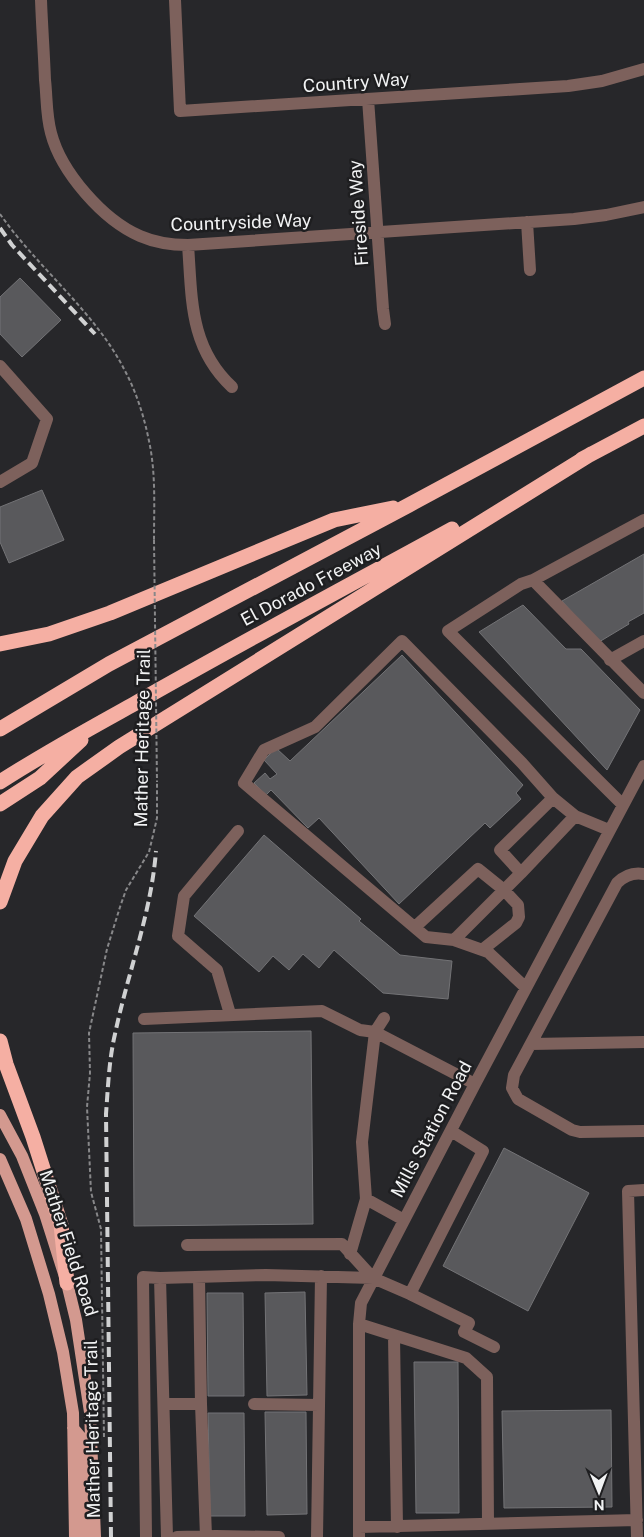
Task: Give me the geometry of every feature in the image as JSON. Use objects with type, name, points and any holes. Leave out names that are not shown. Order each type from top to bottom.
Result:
[{"type":"highway","name":"El Dorado Freeway","points":[[0,729],[109,664],[644,378]]},
{"type":"highway","name":"El Dorado Freeway","points":[[0,782],[103,720],[198,667],[644,426]]},
{"type":"highway","points":[[0,902],[15,861],[42,816],[77,777],[119,747],[591,454]]},
{"type":"highway","points":[[0,644],[49,634],[110,613],[334,520],[409,505]]},
{"type":"highway","points":[[0,804],[40,778],[103,720]]},
{"type":"highway","points":[[0,1041],[6,1064],[33,1137],[61,1225],[67,1283]]},
{"type":"main road","name":"Mather Field Road","points":[[0,1115],[22,1156],[44,1214],[67,1283],[82,1348],[90,1412],[95,1537]]},
{"type":"main road","name":"Mather Field Road","points":[[0,1159],[26,1219],[50,1294],[63,1352],[73,1413],[75,1537]]},
{"type":"main road","points":[[73,1428],[83,1440],[85,1537]]},
{"type":"street","name":"Countryside Way","points":[[41,0],[48,118],[54,145],[75,180],[94,201],[127,229],[156,241],[175,245],[188,245],[527,222],[606,215],[644,207]]},
{"type":"street","name":"Country Way","points":[[174,0],[180,111],[568,86],[602,81],[644,69]]},
{"type":"street","name":"Fireside Way","points":[[368,99],[382,309],[385,324]]},
{"type":"street","points":[[527,222],[530,270]]},
{"type":"street","points":[[188,245],[193,306],[198,332],[210,362],[232,387]]},
{"type":"street","points":[[0,366],[47,419],[32,464],[0,482]]},
{"type":"street","points":[[622,805],[448,631],[521,584],[533,580],[644,520]]},
{"type":"street","points":[[533,580],[644,693]]},
{"type":"street","points":[[610,660],[644,641]]},
{"type":"street","points":[[526,988],[488,952],[454,940],[426,937],[244,783],[264,750],[315,727],[402,642],[522,762],[553,798],[575,816],[609,830]]},
{"type":"street","name":"Mills Station Road","points":[[359,1532],[359,1324],[361,1303],[644,766]]},
{"type":"street","points":[[521,873],[500,850],[553,798]]},
{"type":"street","points":[[454,940],[575,816]]},
{"type":"street","points":[[230,1014],[216,970],[178,936],[184,896],[238,831]]},
{"type":"street","points":[[415,927],[478,869],[504,890],[518,905],[519,917],[516,923],[482,950]]},
{"type":"street","points":[[644,874],[630,874],[617,883],[512,1081],[512,1088],[518,1099],[572,1130],[580,1132],[644,1131]]},
{"type":"street","points":[[144,1019],[322,1011],[360,1030],[375,1032],[475,1084]]},
{"type":"street","points":[[350,1254],[366,1199],[362,1142],[375,1032],[384,1018]]},
{"type":"street","points":[[531,1044],[644,1042]]},
{"type":"street","points":[[410,1294],[484,1150],[451,1131]]},
{"type":"street","points":[[638,1537],[636,1520],[628,1191],[644,1190]]},
{"type":"street","points":[[366,1199],[404,1220]]},
{"type":"street","points":[[187,1245],[342,1244],[373,1278]]},
{"type":"street","points":[[146,1537],[143,1277],[321,1276],[373,1278],[469,1323],[464,1332],[494,1347]]},
{"type":"street","points":[[317,1537],[321,1276]]},
{"type":"street","points":[[199,1277],[206,1536]]},
{"type":"street","points":[[160,1278],[167,1537]]},
{"type":"street","points":[[359,1324],[466,1358],[487,1377],[488,1524]]},
{"type":"street","points":[[394,1336],[397,1526]]},
{"type":"street","points":[[164,1404],[201,1404]]},
{"type":"street","points":[[254,1404],[319,1404]]},
{"type":"street","points":[[359,1532],[397,1526],[636,1520]]},
{"type":"street","points":[[522,1537],[523,1523]]},
{"type":"street","points":[[177,1537],[279,1537]]},
{"type":"path","name":"Mather Heritage Trail","points":[[0,214],[17,238],[89,319],[109,344],[124,368],[140,406],[150,441],[153,472],[156,818],[148,852],[126,890],[120,907],[107,949],[89,1033],[90,1073],[87,1107],[91,1192],[101,1229],[104,1437]]},
{"type":"building","points":[[20,278],[61,320],[22,357],[0,334],[0,297]]},
{"type":"building","points":[[42,490],[64,540],[9,563],[0,542],[0,507]]},
{"type":"building","points":[[644,554],[644,613],[599,642],[562,601]]},
{"type":"building","points":[[523,605],[566,649],[581,649],[640,710],[607,770],[479,632]]},
{"type":"building","points":[[402,655],[523,785],[516,793],[521,799],[490,828],[485,823],[399,904],[319,818],[308,828],[271,790],[266,795],[254,783],[265,773],[270,779],[277,774],[264,760],[276,748],[290,761]]},
{"type":"building","points":[[264,835],[361,919],[359,921],[400,955],[452,961],[448,999],[383,993],[334,950],[319,968],[303,954],[289,970],[273,956],[259,972],[194,916]]},
{"type":"building","points":[[311,1031],[313,1224],[134,1226],[133,1033]]},
{"type":"building","points":[[504,1148],[589,1193],[528,1311],[443,1266]]},
{"type":"building","points":[[305,1292],[307,1395],[267,1396],[265,1293]]},
{"type":"building","points":[[207,1293],[243,1293],[244,1396],[208,1396]]},
{"type":"building","points":[[414,1362],[458,1362],[459,1513],[416,1513]]},
{"type":"building","points":[[611,1410],[612,1507],[504,1508],[502,1411]]},
{"type":"building","points":[[265,1412],[306,1412],[307,1514],[267,1515]]},
{"type":"building","points":[[208,1413],[244,1413],[245,1516],[210,1516]]},
{"type":"railway","points":[[0,228],[12,245],[95,334]]},
{"type":"railway","points":[[111,1537],[106,1114],[113,1044],[144,920],[156,851]]}]
